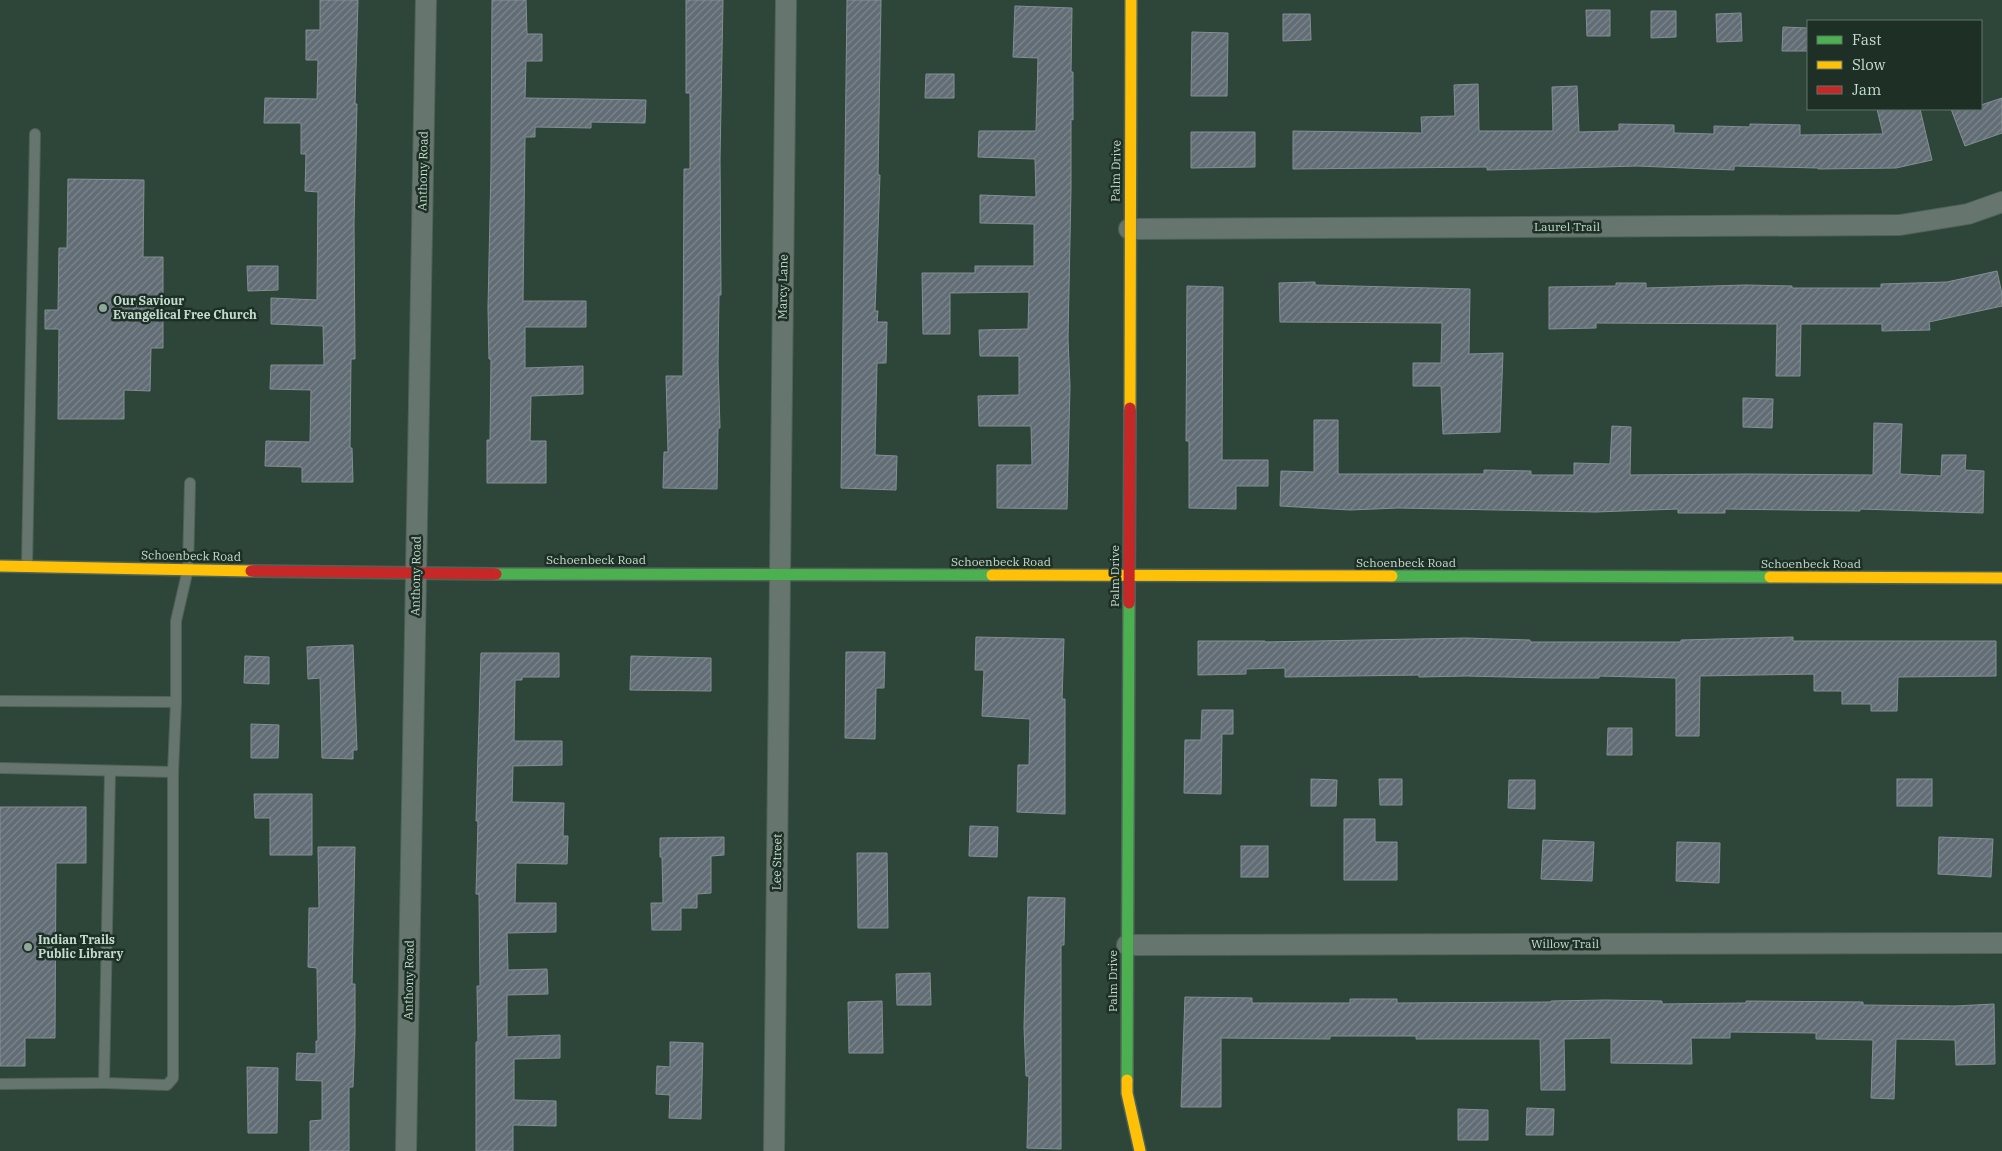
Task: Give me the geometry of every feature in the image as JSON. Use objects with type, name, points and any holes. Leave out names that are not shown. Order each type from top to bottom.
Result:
[{"type":"main road","name":"Palm Drive","points":[[1131,0],[1127,1093],[1140,1151]]},
{"type":"main road","name":"Schoenbeck Road","points":[[0,566],[416,574],[2002,578]]},
{"type":"street","name":"Anthony Road","points":[[406,1151],[426,0]]},
{"type":"street","name":"Marcy Lane","points":[[780,574],[786,0]]},
{"type":"street","name":"Laurel Trail","points":[[1129,229],[1900,225],[1968,214],[2002,202]]},
{"type":"street","name":"Lee Street","points":[[774,1151],[780,574]]},
{"type":"street","name":"Willow Trail","points":[[1127,945],[2002,943]]},
{"type":"lane","points":[[27,566],[35,134]]},
{"type":"lane","points":[[0,1084],[104,1083],[167,1085],[173,1078],[173,772],[176,702],[176,622],[188,569],[190,483]]},
{"type":"lane","points":[[0,700],[176,702]]},
{"type":"lane","points":[[0,768],[173,772]]},
{"type":"lane","points":[[104,1083],[110,772]]},
{"type":"building","points":[[320,0],[358,0],[354,223],[355,359],[351,359],[350,448],[352,448],[353,482],[302,482],[302,467],[265,466],[266,441],[310,442],[311,390],[270,389],[271,365],[324,365],[323,326],[271,324],[271,298],[317,300],[318,192],[305,191],[306,154],[301,154],[301,123],[264,123],[265,98],[317,99],[318,60],[306,60],[306,30],[320,30]]},
{"type":"building","points":[[492,0],[526,0],[527,34],[542,34],[542,61],[526,61],[525,98],[646,100],[645,123],[591,122],[591,128],[535,127],[535,137],[525,137],[523,301],[586,301],[586,327],[525,327],[525,368],[583,366],[583,394],[531,396],[530,441],[546,441],[546,483],[487,483],[487,440],[490,440],[491,359],[489,359],[488,308]]},
{"type":"building","points":[[686,0],[723,0],[720,159],[721,295],[719,295],[718,363],[720,428],[718,428],[717,489],[663,488],[664,452],[668,452],[666,376],[683,376],[684,169],[690,169],[690,93],[686,93]]},
{"type":"building","points":[[847,0],[881,0],[878,175],[880,175],[875,311],[878,311],[877,322],[887,322],[886,363],[877,363],[875,455],[897,456],[896,490],[841,488]]},
{"type":"building","points":[[1015,6],[1072,8],[1071,72],[1073,72],[1073,120],[1071,119],[1068,339],[1070,386],[1067,509],[997,508],[997,465],[1032,465],[1031,426],[979,426],[978,396],[1019,395],[1019,356],[980,356],[979,330],[1028,329],[1029,292],[950,293],[950,334],[923,334],[922,273],[975,273],[975,266],[1034,266],[1034,224],[980,223],[980,195],[1036,197],[1035,159],[978,157],[979,131],[1036,131],[1038,58],[1013,57]]},
{"type":"building","points":[[1586,10],[1610,10],[1610,36],[1587,36]]},
{"type":"building","points":[[1651,11],[1676,11],[1676,37],[1651,38]]},
{"type":"building","points":[[1741,13],[1742,41],[1717,42],[1716,14]]},
{"type":"building","points":[[1283,14],[1310,14],[1311,40],[1283,41]]},
{"type":"building","points":[[1783,27],[1807,28],[1807,51],[1782,51]]},
{"type":"building","points":[[1192,32],[1228,33],[1227,96],[1191,96]]},
{"type":"building","points":[[926,74],[954,74],[954,98],[925,98]]},
{"type":"building","points":[[1478,84],[1479,131],[1553,131],[1552,87],[1577,86],[1579,132],[1619,131],[1619,124],[1674,125],[1674,133],[1714,134],[1714,126],[1750,127],[1750,124],[1800,125],[1800,135],[1883,134],[1877,110],[1920,110],[1932,160],[1896,168],[1818,169],[1734,166],[1734,170],[1637,166],[1487,170],[1487,167],[1293,169],[1293,131],[1422,133],[1421,117],[1455,116],[1454,85]]},
{"type":"building","points":[[2002,98],[2002,133],[1965,146],[1951,110],[1982,110],[1982,105]]},
{"type":"building","points":[[1191,132],[1255,132],[1255,167],[1191,168]]},
{"type":"building","points":[[68,179],[144,180],[143,257],[163,257],[163,348],[151,348],[150,391],[124,390],[124,419],[58,419],[59,329],[45,329],[45,310],[58,310],[59,248],[67,248]]},
{"type":"building","points":[[247,266],[278,266],[278,290],[248,291]]},
{"type":"building","points":[[1997,271],[2002,294],[2002,306],[1929,322],[1930,330],[1882,331],[1882,324],[1801,324],[1800,376],[1776,376],[1777,324],[1596,323],[1596,328],[1549,329],[1549,287],[1616,286],[1616,283],[1646,283],[1646,288],[1745,285],[1792,286],[1792,288],[1881,288],[1881,284],[1947,282]]},
{"type":"building","points":[[1315,282],[1315,285],[1470,289],[1469,354],[1503,353],[1500,432],[1443,434],[1441,386],[1413,386],[1413,363],[1441,363],[1442,323],[1280,322],[1279,283]]},
{"type":"building","points":[[1187,286],[1223,287],[1222,460],[1268,460],[1268,486],[1236,486],[1236,509],[1189,508],[1189,441],[1186,441]]},
{"type":"building","points":[[1743,398],[1773,399],[1772,428],[1743,427]]},
{"type":"building","points":[[1314,420],[1338,420],[1338,474],[1484,474],[1484,470],[1531,471],[1531,475],[1574,475],[1574,463],[1610,464],[1612,426],[1631,427],[1630,475],[1873,475],[1874,423],[1902,424],[1900,474],[1941,476],[1942,455],[1966,455],[1965,470],[1984,471],[1983,513],[1860,509],[1860,511],[1725,509],[1725,513],[1678,513],[1678,509],[1596,512],[1398,508],[1350,510],[1280,506],[1281,471],[1314,472]]},
{"type":"building","points":[[976,637],[1064,639],[1062,699],[1065,699],[1065,814],[1017,812],[1018,765],[1029,765],[1030,719],[982,716],[984,670],[975,670]]},
{"type":"building","points":[[1793,637],[1793,641],[1996,641],[1996,676],[1898,677],[1897,711],[1871,711],[1871,704],[1842,704],[1842,691],[1814,691],[1814,674],[1700,676],[1699,736],[1676,736],[1676,678],[1599,676],[1599,678],[1419,677],[1419,675],[1285,677],[1285,668],[1246,669],[1246,674],[1198,675],[1198,641],[1265,642],[1466,638],[1530,640],[1530,642],[1681,642],[1681,640]]},
{"type":"building","points":[[353,645],[357,750],[353,750],[353,759],[322,758],[320,678],[308,679],[307,647]]},
{"type":"building","points":[[846,652],[885,652],[884,688],[876,688],[875,739],[845,738]]},
{"type":"building","points":[[481,653],[559,653],[559,677],[522,677],[522,680],[515,680],[514,741],[562,741],[562,765],[513,766],[512,802],[564,803],[563,836],[568,836],[567,864],[516,863],[515,903],[556,903],[556,932],[507,933],[508,970],[547,969],[548,994],[507,995],[507,1037],[560,1035],[560,1058],[514,1059],[514,1100],[556,1101],[556,1126],[513,1125],[513,1151],[476,1151],[477,986],[480,986],[479,894],[476,894],[478,821],[476,821]]},
{"type":"building","points":[[245,656],[269,657],[269,684],[244,683]]},
{"type":"building","points":[[631,656],[711,658],[711,691],[630,690]]},
{"type":"building","points":[[1202,710],[1233,710],[1233,734],[1222,734],[1221,794],[1184,793],[1185,740],[1201,740]]},
{"type":"building","points":[[251,724],[279,725],[278,758],[251,758]]},
{"type":"building","points":[[1608,728],[1632,728],[1632,755],[1607,755]]},
{"type":"building","points":[[1311,779],[1337,780],[1336,806],[1311,806]]},
{"type":"building","points":[[1379,779],[1402,779],[1402,805],[1380,805]]},
{"type":"building","points":[[1897,779],[1932,779],[1932,806],[1897,806]]},
{"type":"building","points":[[1509,780],[1535,780],[1535,809],[1508,808]]},
{"type":"building","points":[[254,794],[312,794],[312,855],[270,855],[270,818],[255,818]]},
{"type":"building","name":"Indian Trails Public Library","points":[[0,807],[86,807],[86,863],[56,863],[55,1038],[25,1038],[25,1066],[0,1066]]},
{"type":"building","points":[[1344,819],[1375,819],[1375,842],[1397,842],[1397,880],[1344,880]]},
{"type":"building","points":[[970,826],[998,827],[997,857],[969,856]]},
{"type":"building","points":[[724,837],[724,855],[711,856],[711,893],[697,894],[697,908],[681,908],[681,930],[652,930],[651,903],[663,903],[660,838]]},
{"type":"building","points":[[1939,837],[1993,839],[1991,877],[1938,874]]},
{"type":"building","points":[[1543,840],[1594,842],[1592,881],[1541,879]]},
{"type":"building","points":[[1677,842],[1720,843],[1719,883],[1676,881]]},
{"type":"building","points":[[1241,846],[1268,846],[1268,877],[1241,877]]},
{"type":"building","points":[[318,847],[355,847],[352,984],[355,984],[355,1033],[353,1087],[349,1087],[349,1151],[310,1151],[310,1121],[322,1120],[322,1081],[296,1080],[297,1053],[316,1054],[316,1041],[318,1041],[317,968],[308,967],[309,908],[319,908]]},
{"type":"building","points":[[857,853],[887,853],[888,928],[858,928]]},
{"type":"building","points":[[1028,897],[1065,898],[1064,945],[1061,945],[1061,1149],[1027,1148],[1029,1076],[1026,1076],[1024,1027]]},
{"type":"building","points":[[930,973],[931,1005],[897,1005],[896,974]]},
{"type":"building","points":[[1185,997],[1252,998],[1252,1003],[1350,1003],[1350,999],[1397,999],[1397,1003],[1605,1000],[1662,1001],[1662,1004],[1746,1003],[1746,1001],[1863,1002],[1863,1005],[1955,1006],[1994,1004],[1995,1064],[1956,1065],[1955,1040],[1896,1039],[1894,1099],[1871,1098],[1873,1040],[1816,1039],[1816,1033],[1730,1032],[1730,1038],[1691,1038],[1692,1064],[1611,1063],[1611,1038],[1564,1039],[1565,1090],[1541,1090],[1540,1039],[1416,1039],[1416,1036],[1330,1036],[1330,1039],[1221,1038],[1221,1107],[1181,1107]]},
{"type":"building","points":[[882,1001],[883,1053],[849,1053],[848,1002]]},
{"type":"building","points":[[670,1042],[703,1043],[701,1119],[669,1118],[670,1095],[656,1094],[657,1066],[670,1067]]},
{"type":"building","points":[[247,1067],[278,1068],[277,1133],[248,1133]]},
{"type":"building","points":[[1527,1108],[1554,1109],[1553,1135],[1526,1135]]},
{"type":"building","points":[[1458,1109],[1488,1110],[1488,1140],[1458,1140]]},
{"type":"traffic: fast","points":[[496,574],[992,575]]},
{"type":"traffic: fast","points":[[1392,576],[1770,577]]},
{"type":"traffic: fast","points":[[1127,1080],[1129,603]]},
{"type":"traffic: slow","points":[[1130,408],[1131,0]]},
{"type":"traffic: slow","points":[[0,566],[251,571]]},
{"type":"traffic: slow","points":[[992,575],[1392,576]]},
{"type":"traffic: slow","points":[[1770,577],[2002,578]]},
{"type":"traffic: slow","points":[[1127,1080],[1127,1093],[1140,1151]]},
{"type":"traffic: jam","points":[[1129,603],[1130,408]]},
{"type":"traffic: jam","points":[[251,571],[496,574]]},
{"type":"place","name":"Our Saviour Evangelical Free Church","points":[[103,308]]},
{"type":"place","name":"Indian Trails Public Library","points":[[28,947]]}]
